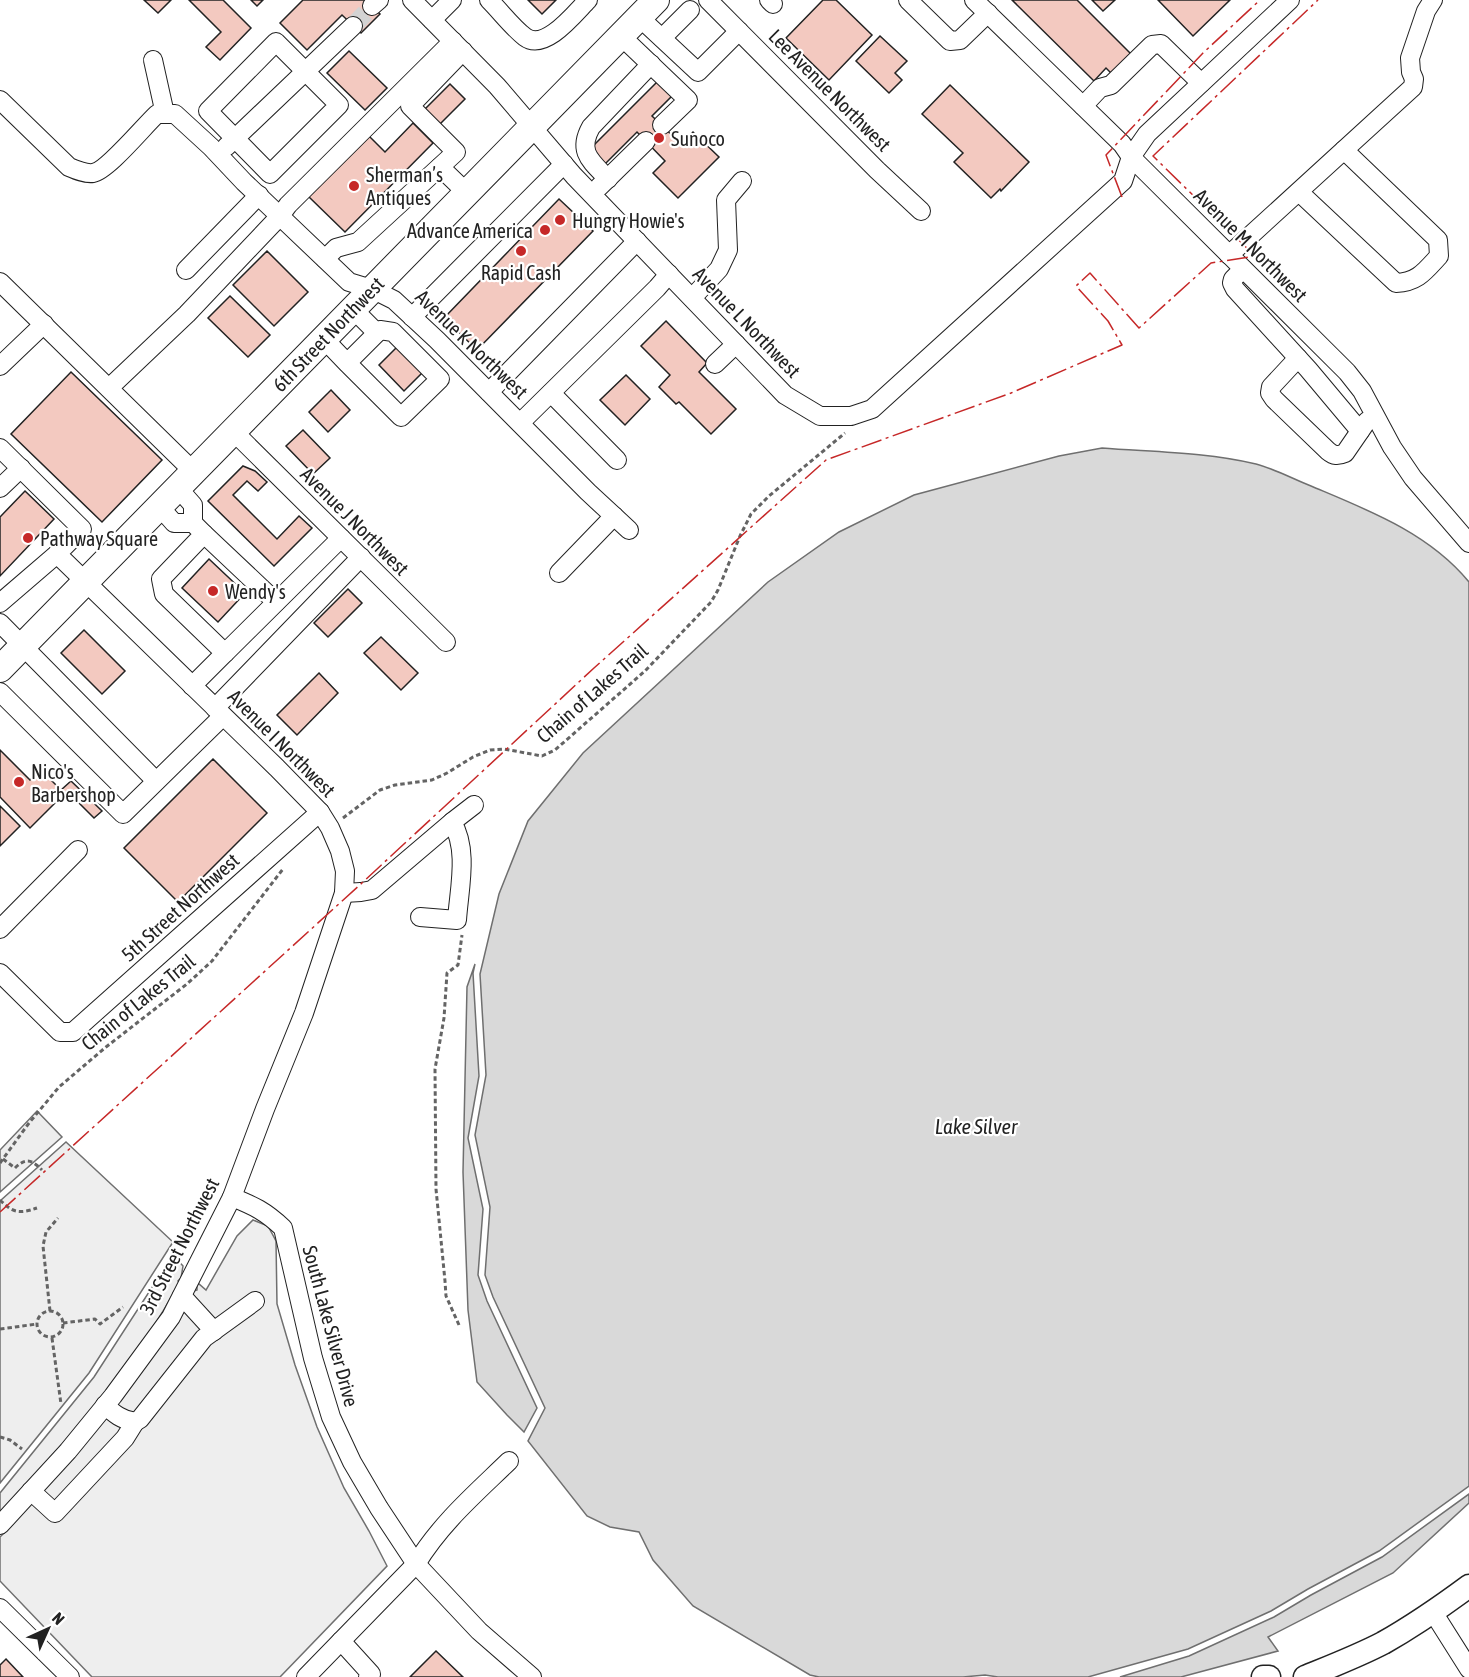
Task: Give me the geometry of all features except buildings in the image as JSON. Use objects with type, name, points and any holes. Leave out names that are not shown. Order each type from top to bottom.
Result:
[{"type":"highway","name":"6th Street Northwest","points":[[0,669],[648,9]]},
{"type":"main road","points":[[1305,1677],[1384,1642],[1433,1612],[1469,1586]]},
{"type":"main road","points":[[1263,1677],[1269,1677]]},
{"type":"street","name":"Avenue L Northwest","points":[[412,0],[498,86],[592,195],[785,395],[820,416],[851,416],[872,409],[1123,181],[1131,157],[1147,134],[1290,0]]},
{"type":"street","points":[[432,20],[452,0]]},
{"type":"street","points":[[489,0],[526,39],[536,41],[546,39],[555,33],[588,0]]},
{"type":"street","name":"Lee Avenue Northwest","points":[[708,0],[735,35],[921,211]]},
{"type":"street","points":[[908,0],[950,41],[960,40],[981,6]]},
{"type":"street","points":[[1229,255],[1413,87],[1414,79],[1410,58],[1426,11],[1433,0]]},
{"type":"street","name":"Avenue M Northwest","points":[[981,6],[1122,144],[1131,157],[1347,372],[1362,391],[1392,447],[1413,478],[1469,543]]},
{"type":"street","points":[[648,9],[663,40],[698,72],[735,35]]},
{"type":"street","points":[[663,40],[690,10]]},
{"type":"street","points":[[219,155],[354,26]]},
{"type":"street","points":[[621,36],[688,100],[662,125]]},
{"type":"street","points":[[276,42],[305,72],[339,105],[270,174],[208,111],[276,42]]},
{"type":"street","points":[[1083,106],[1100,88],[1111,85],[1152,45],[1161,44],[1201,83]]},
{"type":"street","points":[[325,259],[336,248],[358,242],[456,152],[410,106],[458,46]]},
{"type":"street","points":[[109,388],[187,314],[288,205],[458,46]]},
{"type":"street","points":[[0,100],[69,167],[81,172],[94,173],[105,166],[157,114],[165,114],[153,60]]},
{"type":"street","points":[[608,179],[585,152],[587,134],[651,64]]},
{"type":"street","name":"Avenue K Northwest","points":[[165,114],[175,114],[349,282],[372,289],[394,300],[629,530]]},
{"type":"street","points":[[592,195],[646,141]]},
{"type":"street","points":[[1299,192],[1396,283],[1409,283],[1421,275],[1439,256],[1438,240],[1344,150]]},
{"type":"street","points":[[412,317],[564,164]]},
{"type":"street","points":[[440,166],[467,193]]},
{"type":"street","points":[[692,298],[719,269],[728,250],[726,200],[742,181]]},
{"type":"street","points":[[186,270],[259,195]]},
{"type":"street","points":[[489,392],[636,241]]},
{"type":"street","points":[[1243,269],[1233,279],[1232,284],[1235,289],[1360,431]]},
{"type":"street","points":[[520,423],[669,274]]},
{"type":"street","points":[[0,282],[109,388],[186,480],[193,504],[197,534],[161,579],[164,594],[204,633],[231,648]]},
{"type":"street","points":[[353,309],[377,333]]},
{"type":"street","points":[[0,366],[44,324]]},
{"type":"street","points":[[324,339],[346,363],[401,417],[440,379],[393,332],[380,330],[346,363]]},
{"type":"street","points":[[715,364],[736,344]]},
{"type":"street","points":[[1326,352],[1303,364],[1271,387],[1270,393],[1274,399],[1332,454],[1340,456],[1345,453],[1374,413]]},
{"type":"street","points":[[431,370],[450,353]]},
{"type":"street","points":[[551,393],[617,460]]},
{"type":"street","name":"Avenue J Northwest","points":[[233,431],[446,642]]},
{"type":"street","points":[[0,448],[82,529],[57,554],[0,603]]},
{"type":"street","points":[[0,488],[21,468]]},
{"type":"street","points":[[159,506],[174,523],[197,534],[276,602]]},
{"type":"street","points":[[559,573],[614,516]]},
{"type":"street","points":[[192,686],[340,538]]},
{"type":"street","name":"Avenue I Northwest","points":[[57,554],[219,712],[325,820],[340,851],[345,871],[344,897],[304,1013]]},
{"type":"street","points":[[0,692],[123,814],[156,782],[361,558]]},
{"type":"street","points":[[0,623],[156,782]]},
{"type":"street","points":[[344,893],[372,890],[474,805]]},
{"type":"street","name":"5th Street Northwest","points":[[0,973],[60,1032],[73,1032],[227,894],[325,820]]},
{"type":"street","points":[[420,917],[457,920],[462,860],[459,833],[452,822]]},
{"type":"street","points":[[0,929],[78,850]]},
{"type":"street","name":"3rd Street Northwest","points":[[0,1525],[68,1451],[171,1317],[232,1197],[304,1013]]},
{"type":"street","name":"South Lake Silver Drive","points":[[232,1197],[260,1208],[283,1228],[313,1358],[331,1417],[352,1462],[372,1497],[416,1564],[479,1631],[532,1677]]},
{"type":"street","points":[[182,1296],[214,1331]]},
{"type":"street","points":[[31,1491],[55,1513],[125,1438],[135,1422],[204,1338],[255,1301]]},
{"type":"street","points":[[105,1405],[114,1414],[135,1422]]},
{"type":"street","points":[[306,1677],[416,1564],[429,1542],[445,1524],[509,1461]]},
{"type":"street","points":[[0,1608],[70,1677]]},
{"type":"street","points":[[1433,1612],[1469,1670]]},
{"type":"street","points":[[341,1641],[371,1674],[368,1677]]},
{"type":"path","name":"Chain of Lakes Trail","points":[[325,820],[380,790],[395,784],[432,780],[490,750],[504,749],[542,756],[555,750],[645,671],[711,602],[751,514],[769,496],[849,430],[853,423],[851,416]]},
{"type":"path","name":"Chain of Lakes Trail","points":[[0,1163],[29,1123],[59,1088],[106,1047],[187,984],[212,960],[285,867]]},
{"type":"path","points":[[459,1325],[446,1296],[436,1177],[435,1069],[444,1018],[447,973],[458,965],[463,929]]},
{"type":"path","points":[[3,1159],[15,1168],[21,1162],[27,1161],[42,1170]]},
{"type":"path","points":[[0,1200],[11,1210],[21,1212],[37,1208]]},
{"type":"path","points":[[50,1311],[43,1246],[46,1232],[58,1218]]},
{"type":"path","points":[[63,1323],[95,1319],[100,1324],[123,1307]]},
{"type":"path","points":[[50,1311],[60,1315],[63,1323],[60,1334],[52,1338],[41,1334],[37,1324],[41,1315],[50,1311]]},
{"type":"path","points":[[0,1329],[37,1324]]},
{"type":"path","points":[[52,1338],[61,1404]]},
{"type":"path","points":[[0,1437],[10,1440],[22,1449]]},
{"type":"shaded area","points":[[37,1111],[62,1137],[0,1192],[0,1150]]},
{"type":"shaded area","points":[[66,1142],[173,1242],[89,1373],[0,1483],[0,1201]]},
{"type":"shaded area","points":[[253,1220],[268,1226],[276,1241],[277,1304],[317,1427],[344,1488],[387,1566],[280,1677],[92,1677],[0,1581],[0,1537],[12,1525],[197,1290],[197,1285],[199,1284],[206,1290],[237,1236]]},
{"type":"shaded area","points":[[173,1255],[183,1266],[181,1278],[141,1345],[97,1404],[0,1514],[0,1493],[94,1377]]},
{"type":"water","name":"Lake Silver","points":[[1102,448],[1218,457],[1270,469],[1354,504],[1416,536],[1453,565],[1469,582],[1469,1486],[1379,1551],[1271,1611],[1188,1649],[1088,1677],[985,1675],[819,1677],[810,1675],[693,1606],[653,1560],[639,1532],[610,1527],[587,1516],[528,1441],[545,1408],[485,1275],[490,1207],[475,1135],[486,1075],[480,974],[499,894],[528,821],[583,753],[768,582],[839,532],[914,495],[1059,456]]},
{"type":"water","points":[[475,964],[473,973],[479,1076],[468,1138],[483,1209],[478,1275],[487,1301],[537,1408],[524,1432],[477,1382],[468,1310],[463,1172],[467,987]]},
{"type":"water","points":[[1469,1494],[1469,1503],[1393,1573],[1268,1637],[1278,1651],[1181,1677],[1120,1677],[1189,1656],[1274,1617],[1382,1557]]},
{"type":"tunnel","points":[[353,26],[372,6]]},
{"type":"power","points":[[1122,197],[1106,155],[1203,53],[1260,0]]},
{"type":"power","points":[[0,1212],[363,882],[594,668],[826,460],[1011,393],[1122,345],[1108,321],[1076,286],[1090,273],[1139,328],[1211,263],[1255,256],[1153,156],[1318,0]]},
{"type":"place","name":"Sunoco","points":[[659,138]]},
{"type":"place","name":"Sherman’s Antiques","points":[[354,186]]},
{"type":"place","name":"Hungry Howie's","points":[[560,220]]},
{"type":"place","name":"Advance America","points":[[545,230]]},
{"type":"place","name":"Rapid Cash","points":[[521,251]]},
{"type":"place","name":"Pathway Square","points":[[28,538]]},
{"type":"place","name":"Wendy's","points":[[213,591]]},
{"type":"place","name":"Nico's Barbershop","points":[[19,782]]}]
